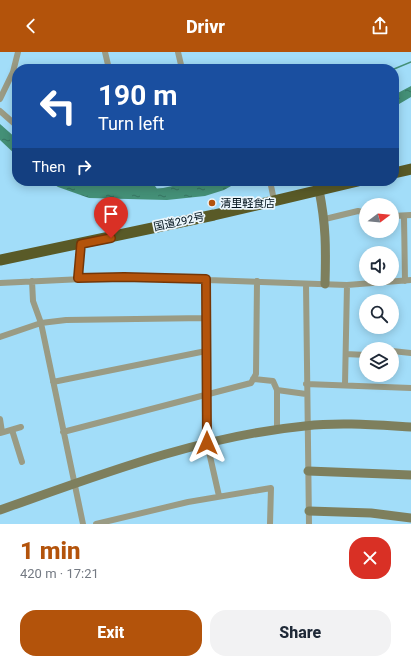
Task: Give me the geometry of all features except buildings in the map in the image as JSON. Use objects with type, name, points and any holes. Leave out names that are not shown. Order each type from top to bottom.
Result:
[{"type":"highway","points":[[399,172],[411,169]]},
{"type":"highway","name":"国道292号","points":[[0,260],[81,244],[336,186]]},
{"type":"street","points":[[15,64],[18,52]]},
{"type":"street","points":[[105,52],[108,64]]},
{"type":"street","points":[[178,52],[181,64]]},
{"type":"street","points":[[0,99],[12,74]]},
{"type":"street","points":[[0,111],[12,122]]},
{"type":"street","points":[[271,186],[274,200]]},
{"type":"street","points":[[319,190],[325,219],[325,284]]},
{"type":"street","points":[[325,219],[359,211]]},
{"type":"street","points":[[399,216],[411,216]]},
{"type":"street","points":[[0,283],[78,278],[124,277],[347,285],[408,281],[404,216]]},
{"type":"street","points":[[78,278],[81,244]]},
{"type":"street","points":[[206,279],[207,443],[219,496]]},
{"type":"street","points":[[32,281],[33,301],[41,323],[83,524]]},
{"type":"street","points":[[64,432],[251,383],[256,374],[257,282]]},
{"type":"street","points":[[306,284],[306,425],[309,524]]},
{"type":"street","points":[[345,384],[347,285]]},
{"type":"street","points":[[0,337],[41,323],[66,320],[206,318]]},
{"type":"street","points":[[53,382],[206,351]]},
{"type":"street","points":[[399,352],[411,353]]},
{"type":"street","points":[[346,354],[359,355]]},
{"type":"street","points":[[253,379],[273,381],[277,390],[277,429]]},
{"type":"street","points":[[306,384],[345,384],[411,388]]},
{"type":"street","points":[[277,390],[306,394]]},
{"type":"street","points":[[0,419],[1,433],[21,427]]},
{"type":"street","points":[[0,510],[74,484],[207,443],[277,429],[306,425],[342,424],[411,427]]},
{"type":"street","points":[[12,430],[22,462]]},
{"type":"street","points":[[308,471],[411,475]]},
{"type":"street","points":[[96,524],[188,502],[271,488],[270,524]]},
{"type":"street","points":[[309,511],[371,513],[411,518]]},
{"type":"water","points":[[411,86],[411,97],[399,104],[399,92]]},
{"type":"water","points":[[0,124],[12,135],[12,151],[0,140]]},
{"type":"water","points":[[56,186],[101,186],[121,191],[172,186],[231,186],[205,196],[167,200],[89,198]]},
{"type":"waterway","points":[[399,67],[411,62]]},
{"type":"waterway","points":[[86,186],[152,190]]},
{"type":"place","name":"清里軽食店","points":[[212,203]]},
{"type":"route","points":[[111,238],[81,244],[78,278],[124,277],[206,279],[207,443]]}]
